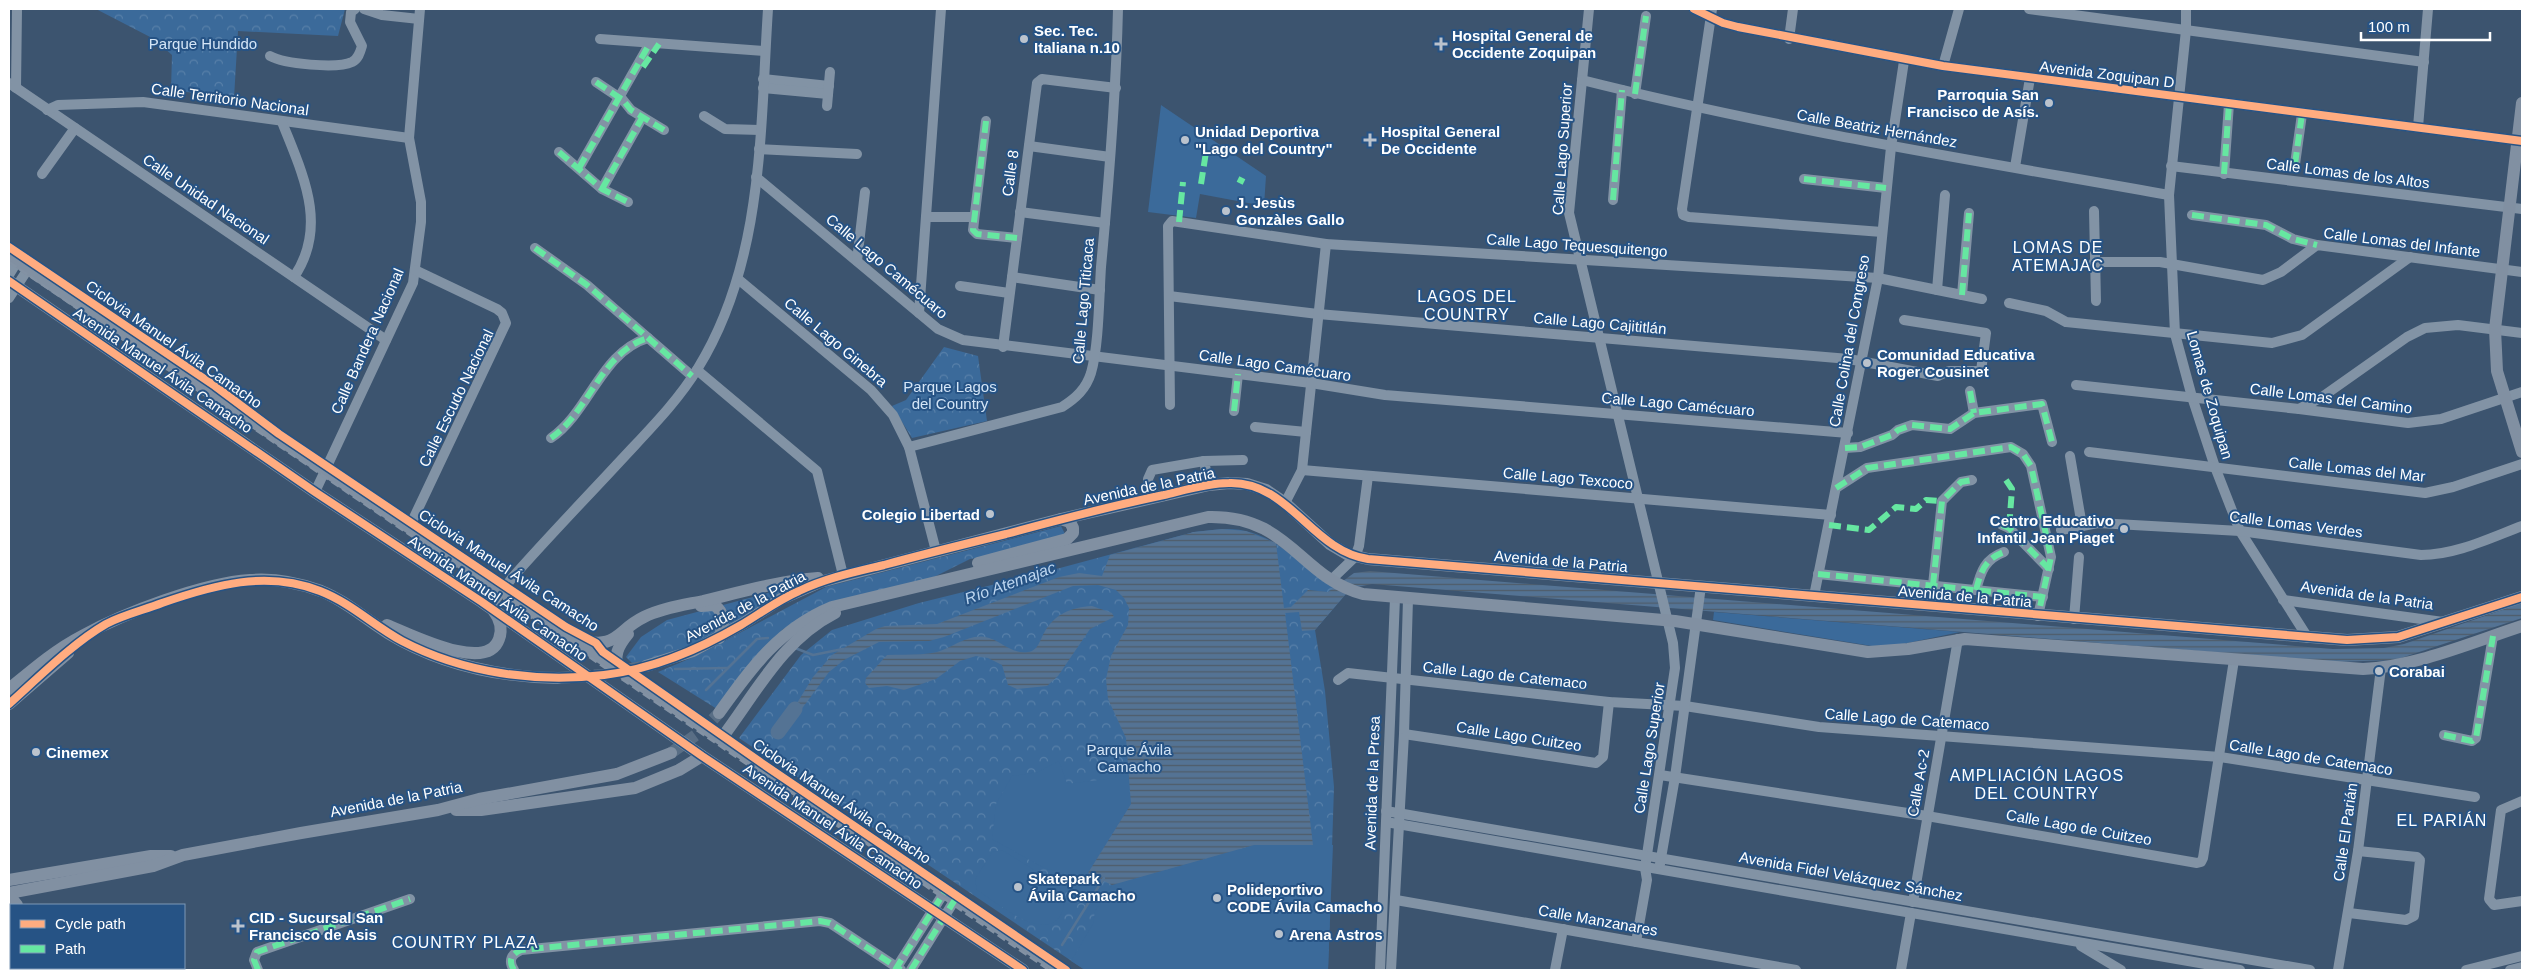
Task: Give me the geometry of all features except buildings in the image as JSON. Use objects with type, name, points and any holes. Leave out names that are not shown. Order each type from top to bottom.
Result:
[{"type":"main road","points":[[2522,103],[2516,208],[2502,270],[2495,330],[2496,370],[2522,452]]},
{"type":"main road","name":"Avenida Manuel Ávila Camacho","points":[[13,259],[324,471],[410,528],[506,586],[570,636],[620,671],[1061,970]]},
{"type":"main road","name":"Avenida Manuel Ávila Camacho","points":[[13,284],[316,492],[490,607],[702,756],[1023,970]]},
{"type":"main road","name":"Avenida de la Patria","points":[[646,666],[680,656],[718,638],[781,599],[820,582],[1061,519],[1150,498],[1229,483],[1247,484],[1266,490],[1285,503],[1330,544],[1354,557],[1701,589],[1814,596],[2074,620],[2308,638],[2373,640],[2398,637],[2522,598]]},
{"type":"main road","points":[[719,713],[755,664],[787,632],[815,614],[863,598],[1192,520],[1228,516],[1246,520],[1276,535],[1338,584],[1363,594],[1408,599],[1666,617],[1868,652],[1908,649],[1958,640],[2345,669],[2381,668],[2420,660],[2522,626]]},
{"type":"main road","points":[[929,583],[980,562],[1067,540],[1072,536],[1073,528],[1070,522],[1061,519]]},
{"type":"main road","points":[[570,636],[586,642],[604,642],[618,637],[643,617],[658,611],[788,582],[843,575]]},
{"type":"main road","points":[[9,689],[61,648],[105,625],[192,593],[250,580],[283,581],[321,591],[366,617],[403,642],[450,661],[493,672],[558,678]]},
{"type":"main road","points":[[721,739],[782,652],[825,618],[863,598]]},
{"type":"main road","points":[[620,671],[616,660],[618,647],[631,631],[654,616],[706,604],[714,605],[723,618],[718,638]]},
{"type":"main road","points":[[366,617],[459,652],[476,655],[490,651],[500,637],[499,621],[490,607]]},
{"type":"main road","points":[[9,704],[105,625]]},
{"type":"main road","name":"Avenida de la Patria","points":[[9,880],[151,856],[183,855],[438,810],[479,799],[617,774],[671,753]]},
{"type":"main road","points":[[438,810],[481,810],[635,788],[679,770],[702,756]]},
{"type":"main road","points":[[752,789],[797,810],[800,807],[801,799],[792,787]]},
{"type":"main road","name":"Avenida de la Patria","points":[[9,894],[153,866],[183,855]]},
{"type":"street","points":[[13,86],[16,9]]},
{"type":"street","points":[[270,56],[278,61],[312,64],[351,62],[357,58],[362,46],[349,17],[355,9]]},
{"type":"street","points":[[364,9],[382,15],[419,14]]},
{"type":"street","points":[[490,607],[506,586],[644,436],[694,373],[720,326],[738,280],[750,228],[759,149],[768,9]]},
{"type":"street","points":[[919,313],[941,9]]},
{"type":"street","name":"Calle Lago Titicaca","points":[[909,447],[1062,407],[1082,392],[1092,372],[1116,88],[1118,9]]},
{"type":"street","name":"Calle Lago Superior","points":[[1589,9],[1569,213],[1659,585],[1675,668],[1671,705],[1645,868],[1647,880],[1636,942]]},
{"type":"street","name":"Avenida Zoquipan D","points":[[1694,9],[1711,13],[1738,27],[1789,39],[1904,60],[2302,114],[2520,141]]},
{"type":"street","points":[[1789,39],[1793,9]]},
{"type":"street","points":[[1943,66],[1959,9]]},
{"type":"street","points":[[2029,9],[2424,62]]},
{"type":"street","points":[[2119,9],[2119,21]]},
{"type":"street","points":[[2186,13],[2194,9]]},
{"type":"street","points":[[2418,127],[2428,9]]},
{"type":"street","points":[[1711,13],[1695,109],[1682,209],[1683,214],[1689,217],[1882,232]]},
{"type":"street","name":"Lomas de Zoquipan","points":[[2186,13],[2186,30],[2169,195],[2170,264],[2175,334],[2192,397],[2215,467],[2240,530],[2308,638]]},
{"type":"street","name":"Calle Bandera Nacional","points":[[316,492],[412,283],[415,270],[421,222],[421,202],[409,138],[419,14]]},
{"type":"street","points":[[1635,94],[1646,16]]},
{"type":"street","points":[[600,39],[765,51]]},
{"type":"street","points":[[579,168],[654,43]]},
{"type":"street","name":"Calle Colina del Congreso","points":[[1814,596],[1878,278],[1886,188],[1904,60]]},
{"type":"street","points":[[827,106],[830,72]]},
{"type":"street","points":[[2015,167],[2030,78]]},
{"type":"street","name":"Calle 8","points":[[1003,347],[1039,80],[1116,88]]},
{"type":"street","name":"Calle Beatriz Hernández","points":[[1582,80],[1695,109],[1891,147],[2169,195]]},
{"type":"street","points":[[596,82],[642,118],[664,130]]},
{"type":"street","points":[[763,84],[828,90]]},
{"type":"street","name":"Calle Unidad Nacional","points":[[13,86],[386,340]]},
{"type":"street","points":[[1613,200],[1622,90]]},
{"type":"street","name":"Calle Territorio Nacional","points":[[47,110],[58,105],[144,102],[409,138]]},
{"type":"street","points":[[2224,174],[2229,104]]},
{"type":"street","points":[[2295,164],[2302,114]]},
{"type":"street","points":[[704,116],[725,129],[760,130]]},
{"type":"street","points":[[602,189],[642,118]]},
{"type":"street","points":[[986,121],[973,230],[976,234],[1017,238]]},
{"type":"street","points":[[282,122],[306,186],[310,204],[310,236],[303,260],[294,277]]},
{"type":"street","points":[[42,174],[75,128]]},
{"type":"street","points":[[1029,146],[1110,157]]},
{"type":"street","points":[[759,149],[857,154]]},
{"type":"street","points":[[559,152],[602,189],[628,202]]},
{"type":"street","name":"Calle Lomas de los Altos","points":[[2171,166],[2224,174],[2516,208]]},
{"type":"street","name":"Calle Lago Camécuaro","points":[[756,177],[938,329],[957,338],[1003,347],[1311,383],[1385,395],[1848,433]]},
{"type":"street","points":[[1804,179],[1886,188]]},
{"type":"street","points":[[857,261],[865,192]]},
{"type":"street","points":[[1937,290],[1945,195]]},
{"type":"street","points":[[2094,211],[2096,301]]},
{"type":"street","points":[[1020,212],[1105,223]]},
{"type":"street","points":[[1962,295],[1969,213]]},
{"type":"street","points":[[2192,214],[2266,225],[2292,239],[2317,245]]},
{"type":"street","points":[[926,217],[974,217]]},
{"type":"street","name":"Calle Lago Tequesquitengo","points":[[1169,296],[1170,222],[1326,244],[1878,278],[1982,299]]},
{"type":"street","points":[[1285,503],[1302,470],[1326,244]]},
{"type":"street","name":"Calle Lomas del Infante","points":[[2094,262],[2170,264],[2263,280],[2281,272],[2317,245],[2522,272]]},
{"type":"street","points":[[535,248],[587,285],[648,338],[817,471],[843,575]]},
{"type":"street","points":[[2009,303],[2046,311],[2066,322],[2272,343],[2302,335],[2410,257]]},
{"type":"street","points":[[9,275],[13,259]]},
{"type":"street","points":[[9,298],[13,284],[28,269]]},
{"type":"street","name":"Calle Escudo Nacional","points":[[410,528],[506,329],[502,313],[497,309],[415,270]]},
{"type":"street","points":[[1012,277],[1100,290]]},
{"type":"street","name":"Calle Lago Ginebra","points":[[738,280],[871,390],[893,415],[909,447],[936,551]]},
{"type":"street","points":[[960,286],[1009,293]]},
{"type":"street","points":[[1169,296],[1170,405]]},
{"type":"street","name":"Calle Lago Cajititlán","points":[[1169,296],[1318,314],[1860,362],[1938,376],[1949,371],[1982,371],[1986,333]]},
{"type":"street","points":[[1904,320],[1986,333],[1988,321]]},
{"type":"street","points":[[2299,409],[2322,397],[2407,337],[2425,328],[2458,325],[2522,334]]},
{"type":"street","points":[[551,438],[567,425],[618,356],[634,342],[648,338]]},
{"type":"street","points":[[1234,411],[1238,374]]},
{"type":"street","name":"Calle Lomas del Camino","points":[[2076,385],[2299,409],[2384,421],[2423,423],[2441,419],[2522,392]]},
{"type":"street","points":[[1970,391],[1974,413]]},
{"type":"street","points":[[1845,448],[1860,447],[1912,425],[1950,429],[1974,413],[2042,404],[2052,442]]},
{"type":"street","points":[[1255,428],[1306,432]]},
{"type":"street","points":[[1836,488],[1867,468],[2011,447],[2023,454],[2031,466],[2051,556],[2038,616]]},
{"type":"street","name":"Calle Lomas del Mar","points":[[2089,452],[2425,493],[2452,487],[2522,464]]},
{"type":"street","points":[[2070,456],[2082,526]]},
{"type":"street","points":[[1150,498],[1148,479],[1152,470],[1204,461],[1243,460]]},
{"type":"street","points":[[1204,461],[1209,486]]},
{"type":"street","name":"Calle Lago Texcoco","points":[[1302,470],[1831,515]]},
{"type":"street","points":[[1338,584],[1359,546],[1368,476]]},
{"type":"street","points":[[1933,586],[1942,501],[1962,482],[1972,480]]},
{"type":"street","name":"Calle Lomas Verdes","points":[[2061,530],[2098,523],[2240,530],[2421,555],[2436,555],[2454,551],[2522,526]]},
{"type":"street","points":[[2002,525],[2009,528],[2049,569]]},
{"type":"street","points":[[1976,590],[1980,572],[1991,557],[2004,552]]},
{"type":"street","points":[[2074,620],[2079,557]]},
{"type":"street","points":[[1818,574],[2043,597]]},
{"type":"street","name":"Calle Lago Superior","points":[[1658,870],[1675,777],[1701,589]]},
{"type":"street","name":"Avenida de la Presa","points":[[1380,970],[1395,598]]},
{"type":"street","name":"Avenida de la Presa","points":[[1392,970],[1404,734],[1404,680],[1408,599]]},
{"type":"street","name":"Avenida de la Patria","points":[[2283,600],[2447,623]]},
{"type":"street","points":[[2444,735],[2472,741],[2476,738],[2493,636]]},
{"type":"street","name":"Calle Ac-2","points":[[1913,902],[1958,640]]},
{"type":"street","name":"Calle Lago de Cuitzeo","points":[[1660,775],[1928,816],[2197,863],[2201,862],[2203,858],[2234,660]]},
{"type":"street","name":"Calle El Parián","points":[[2338,970],[2358,851],[2381,668]]},
{"type":"street","name":"Calle Lago de Catemaco","points":[[1338,680],[1348,673],[1609,702],[1685,706],[1819,727],[2220,757],[2475,798]]},
{"type":"street","name":"Calle Lago Cuitzeo","points":[[1404,734],[1596,763],[1603,757],[1609,702]]},
{"type":"street","points":[[2522,801],[2501,810],[2489,899],[2494,905],[2522,901]]},
{"type":"street","name":"Avenida Fidel Velázquez Sánchez","points":[[1386,811],[2310,970]]},
{"type":"street","name":"Avenida Fidel Velázquez Sánchez","points":[[1386,822],[2240,970]]},
{"type":"street","points":[[1548,851],[1550,839]]},
{"type":"street","points":[[2349,913],[2411,919],[2414,916],[2420,860],[2417,857],[2358,851]]},
{"type":"street","points":[[1709,878],[1711,867]]},
{"type":"street","points":[[1647,880],[1658,870]]},
{"type":"street","points":[[514,970],[510,963],[511,958],[521,950],[820,921],[830,923],[898,969],[945,891]]},
{"type":"street","points":[[911,970],[956,898]]},
{"type":"street","points":[[258,970],[254,960],[257,952],[410,900]]},
{"type":"street","name":"Calle Manzanares","points":[[1396,900],[1796,970]]},
{"type":"street","points":[[1958,921],[1960,910]]},
{"type":"street","points":[[1901,970],[1911,913]]},
{"type":"street","points":[[1555,970],[1563,930]]},
{"type":"street","points":[[2076,943],[2121,970]]},
{"type":"street","points":[[2466,970],[2522,956]]},
{"type":"street","points":[[2510,970],[2522,967]]},
{"type":"green space","name":"Parque Hundido","points":[[96,9],[345,9],[338,36],[238,31],[234,98],[171,90],[172,55],[154,39]]},
{"type":"green space","name":"Unidad Deportiva \"Lago del Country\"","points":[[1161,105],[1266,176],[1264,206],[1200,194],[1196,218],[1148,212]]},
{"type":"green space","name":"Parque Lagos del Country","points":[[944,347],[978,356],[987,421],[912,438],[892,406],[906,400]]},
{"type":"green space","points":[[1061,526],[1066,536],[1032,550],[970,559],[930,579],[783,629],[717,709],[658,672],[696,656],[826,587]]},
{"type":"green space","name":"Parque Ávila Camacho","points":[[1236,529],[1259,535],[1285,550],[1345,595],[1315,630],[1325,691],[1334,787],[1328,970],[1085,970],[739,738],[801,655],[832,630],[919,603],[1194,532]]},
{"type":"green space","points":[[809,582],[724,630],[680,650],[634,665],[626,657],[641,637],[667,620]]},
{"type":"green space","points":[[1714,612],[1960,632],[1898,645],[1872,646],[1713,620]]},
{"type":"green space","points":[[1059,761],[1067,784],[1115,778],[1127,762],[1131,804],[1085,879],[1044,868],[992,839],[996,804],[1012,776],[1038,772]]},
{"type":"green space","name":"Polideportivo CODE Ávila Camacho","points":[[1254,845],[1333,845],[1328,970],[1085,970],[1071,961],[1093,924],[1095,911],[1112,885]]},
{"type":"green space","name":"Skatepark Ávila Camacho","points":[[1002,850],[1057,884],[1062,893],[1064,903],[1063,910],[1056,921],[1046,925],[1035,924],[1022,919],[977,890],[975,880],[992,852]]},
{"type":"shaded area","points":[[1222,529],[1246,531],[1276,543],[1284,608],[1291,607],[1308,590],[1328,592],[1354,573],[1370,571],[2333,649],[2384,648],[2404,644],[2522,603],[2522,618],[2395,660],[2333,662],[1372,584],[1357,587],[1345,595],[1315,630],[1302,631],[1299,612],[1285,613],[1313,845],[1254,845],[1112,885],[1088,873],[1131,804],[1126,738],[1108,699],[1106,679],[1111,656],[1128,625],[1129,608],[1124,598],[1116,590],[1098,585],[1073,586],[944,637],[929,641],[879,642],[844,660],[829,672],[789,726],[783,726],[813,677],[832,655],[876,629],[885,626],[937,624],[1059,577],[1079,573],[1102,576],[1110,555],[1194,532]]},
{"type":"shaded area","points":[[1092,606],[1112,613],[1114,617],[1090,629],[1058,676],[1047,686],[1017,689],[1008,685],[1002,665],[988,658],[976,656],[960,661],[936,679],[904,690],[887,686],[869,688],[865,683],[866,678],[887,655],[937,652],[966,639],[985,637],[1016,651],[1028,652],[1034,650],[1048,626],[1058,616],[1077,608]]},
{"type":"waterway","points":[[706,690],[757,639],[768,638]]},
{"type":"waterway","points":[[795,648],[813,655],[843,649]]},
{"type":"waterway","points":[[675,669],[728,668]]},
{"type":"waterway","name":"Río Atemajac","points":[[778,732],[795,709]]},
{"type":"waterway","points":[[1062,945],[1104,878]]},
{"type":"tunnel","points":[[558,678],[603,675],[646,666]]},
{"type":"tunnel","points":[[671,753],[703,730],[719,713]]},
{"type":"railway","points":[[9,262],[1049,970]]},
{"type":"marked path","points":[[1635,94],[1646,16]]},
{"type":"marked path","points":[[579,168],[650,43]]},
{"type":"marked path","points":[[643,67],[659,44]]},
{"type":"marked path","points":[[596,82],[623,100],[631,110],[664,130]]},
{"type":"marked path","points":[[1613,200],[1622,90]]},
{"type":"marked path","points":[[2224,174],[2229,104]]},
{"type":"marked path","points":[[2295,164],[2302,114]]},
{"type":"marked path","points":[[602,189],[642,118]]},
{"type":"marked path","points":[[986,121],[973,230],[977,234],[1017,238]]},
{"type":"marked path","points":[[559,152],[602,189],[628,202]]},
{"type":"marked path","points":[[1201,184],[1206,152]]},
{"type":"marked path","points":[[1238,179],[1244,182]]},
{"type":"marked path","points":[[1804,179],[1886,188]]},
{"type":"marked path","points":[[1179,222],[1183,182]]},
{"type":"marked path","points":[[1962,295],[1969,213]]},
{"type":"marked path","points":[[2192,215],[2266,225],[2293,239],[2317,245]]},
{"type":"marked path","points":[[535,248],[587,285],[692,376]]},
{"type":"marked path","points":[[551,438],[576,413],[618,356],[632,345],[648,338]]},
{"type":"marked path","points":[[1234,411],[1238,374]]},
{"type":"marked path","points":[[1970,391],[1974,413]]},
{"type":"marked path","points":[[1845,448],[1860,447],[1912,425],[1950,429],[1974,413],[2042,404],[2052,442]]},
{"type":"marked path","points":[[1836,488],[1867,468],[2011,447],[2023,454],[2031,466],[2051,557],[2038,616]]},
{"type":"marked path","points":[[1933,585],[1942,501],[1961,482],[1972,480]]},
{"type":"marked path","points":[[2006,480],[2012,489],[2009,528]]},
{"type":"marked path","points":[[1829,525],[1869,530],[1896,507],[1916,509],[1926,500],[1942,501]]},
{"type":"marked path","points":[[2002,525],[2009,528],[2049,569]]},
{"type":"marked path","points":[[1976,590],[1985,566],[1992,558],[2004,552]]},
{"type":"marked path","points":[[1818,574],[2043,597]]},
{"type":"marked path","points":[[2444,735],[2472,741],[2476,738],[2493,636]]},
{"type":"marked path","points":[[895,970],[945,891]]},
{"type":"marked path","points":[[911,970],[956,898]]},
{"type":"marked path","points":[[258,970],[254,960],[257,952],[410,899]]},
{"type":"marked path","points":[[514,970],[511,964],[512,958],[521,950],[820,921],[830,923],[901,970]]},
{"type":"cycle path","points":[[1694,9],[1723,23],[1738,27],[1943,66],[2522,141]]},
{"type":"cycle path","name":"Ciclovia Manuel Ávila Camacho","points":[[9,247],[215,386],[279,434],[566,627],[596,643],[603,652],[763,764],[1066,970]]},
{"type":"cycle path","points":[[9,281],[315,492],[482,602],[702,756],[1023,970]]},
{"type":"cycle path","points":[[9,704],[68,651],[106,624],[126,615],[182,596],[240,582],[280,581],[320,591],[352,608],[402,641],[425,652],[475,668],[500,673],[552,678],[604,675],[658,663],[692,650],[725,634],[791,595],[830,579],[1104,508],[1221,483],[1250,485],[1268,493],[1285,504],[1331,543],[1348,553],[1368,559],[2347,640],[2398,637],[2522,597]]},
{"type":"place","name":"Sec. Tec. Italiana n.10","points":[[1024,39]]},
{"type":"place","name":"Hospital General de Occidente Zoquipan","points":[[1441,44]]},
{"type":"place","name":"Parroquia San Francisco de Asís.","points":[[2049,103]]},
{"type":"place","name":"Unidad Deportiva \"Lago del Country\"","points":[[1185,140]]},
{"type":"place","name":"Hospital General De Occidente","points":[[1370,140]]},
{"type":"place","name":"J. Jesùs Gonzàles Gallo","points":[[1226,211]]},
{"type":"place","name":"Comunidad Educativa Roger Cousinet","points":[[1867,363]]},
{"type":"place","name":"Colegio Libertad","points":[[990,514]]},
{"type":"place","name":"Centro Educativo Infantil Jean Piaget","points":[[2124,529]]},
{"type":"place","name":"Corabai","points":[[2379,671]]},
{"type":"place","name":"Cinemex","points":[[36,752]]},
{"type":"place","name":"Skatepark Ávila Camacho","points":[[1018,887]]},
{"type":"place","name":"Polideportivo CODE Ávila Camacho","points":[[1217,898]]},
{"type":"place","name":"CID - Sucursal San Francisco de Asis","points":[[238,926]]},
{"type":"place","name":"Arena Astros","points":[[1279,934]]},
{"type":"district","name":"LOMAS DE ATEMAJAC","points":[[2058,256]]},
{"type":"district","name":"LAGOS DEL COUNTRY","points":[[1467,305]]},
{"type":"district","name":"AMPLIACIÓN LAGOS DEL COUNTRY","points":[[2037,784]]},
{"type":"district","name":"EL PARIÁN","points":[[2442,820]]},
{"type":"district","name":"COUNTRY PLAZA","points":[[465,942]]}]
